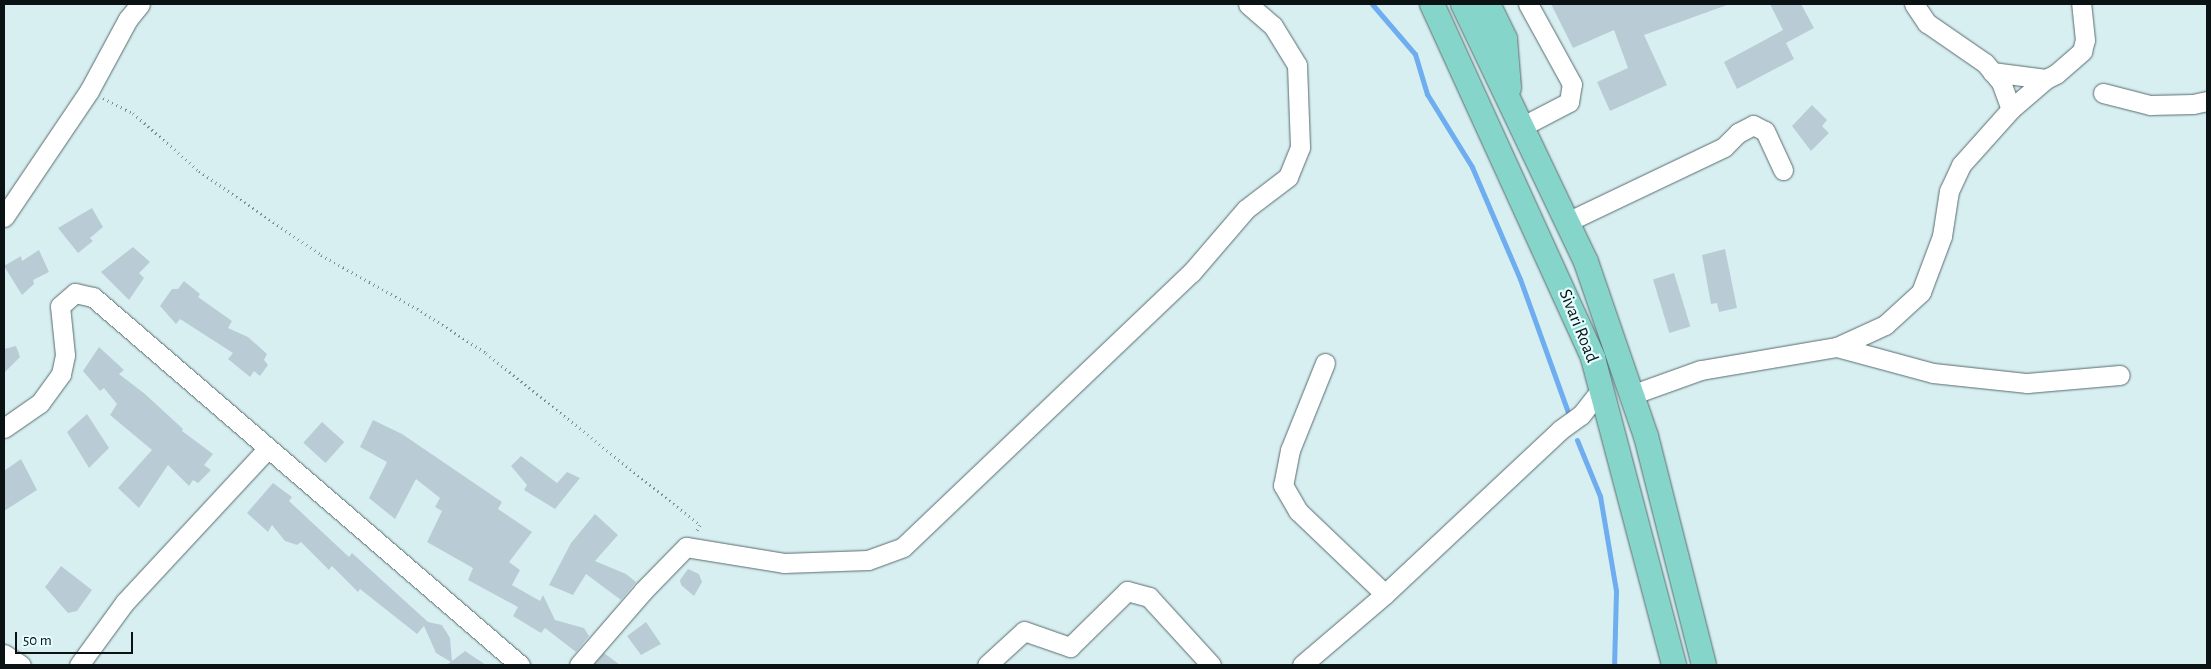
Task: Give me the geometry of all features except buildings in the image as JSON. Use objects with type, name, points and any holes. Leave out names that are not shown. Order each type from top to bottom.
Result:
[{"type":"main road","name":"Sivari Road","points":[[1432,4],[1560,280],[1593,358],[1674,665]]},
{"type":"main road","name":"Sivari Road","points":[[1463,4],[1586,262],[1646,436],[1704,665]]},
{"type":"main road","points":[[1488,4],[1505,39],[1510,105]]},
{"type":"street","points":[[4,217],[89,91],[128,19],[140,4]]},
{"type":"street","points":[[579,665],[643,591],[686,547],[784,563],[868,560],[903,547],[1192,273],[1246,209],[1288,177],[1300,146],[1297,65],[1273,26],[1248,4]]},
{"type":"street","points":[[1521,127],[1568,102],[1572,84],[1528,4]]},
{"type":"street","points":[[1914,4],[1926,23],[1985,63],[2008,96],[2010,109]]},
{"type":"street","points":[[1631,395],[1701,370],[1837,347],[1884,325],[1921,292],[1942,236],[1953,182],[1961,165],[2010,109],[2082,51],[2085,40],[2081,4]]},
{"type":"street","points":[[1992,72],[2046,80]]},
{"type":"street","points":[[2103,93],[2150,105],[2193,104],[2207,100]]},
{"type":"street","points":[[1567,222],[1724,147],[1738,133],[1753,125],[1765,131],[1783,170]]},
{"type":"street","points":[[4,428],[40,403],[61,374],[65,355],[60,306],[75,293],[94,298],[520,665]]},
{"type":"street","points":[[1837,347],[1942,374],[2028,382],[2120,375]]},
{"type":"street","points":[[1325,363],[1290,450],[1283,485],[1298,511],[1384,594]]},
{"type":"street","points":[[1302,665],[1384,594],[1560,430],[1581,415],[1601,389]]},
{"type":"street","points":[[1581,415],[1612,431]]},
{"type":"street","points":[[79,665],[125,602],[267,449]]},
{"type":"street","points":[[987,665],[1024,631],[1070,647],[1127,591],[1148,597],[1211,665]]},
{"type":"street","points":[[4,654],[21,665]]},
{"type":"path","points":[[89,91],[133,113],[199,170],[321,255],[421,311],[486,354],[700,525],[686,547]]},
{"type":"waterway","points":[[1372,4],[1415,54],[1427,94],[1472,167],[1520,279],[1569,415]]},
{"type":"waterway","points":[[1577,440],[1600,496],[1616,591],[1614,665]]}]
